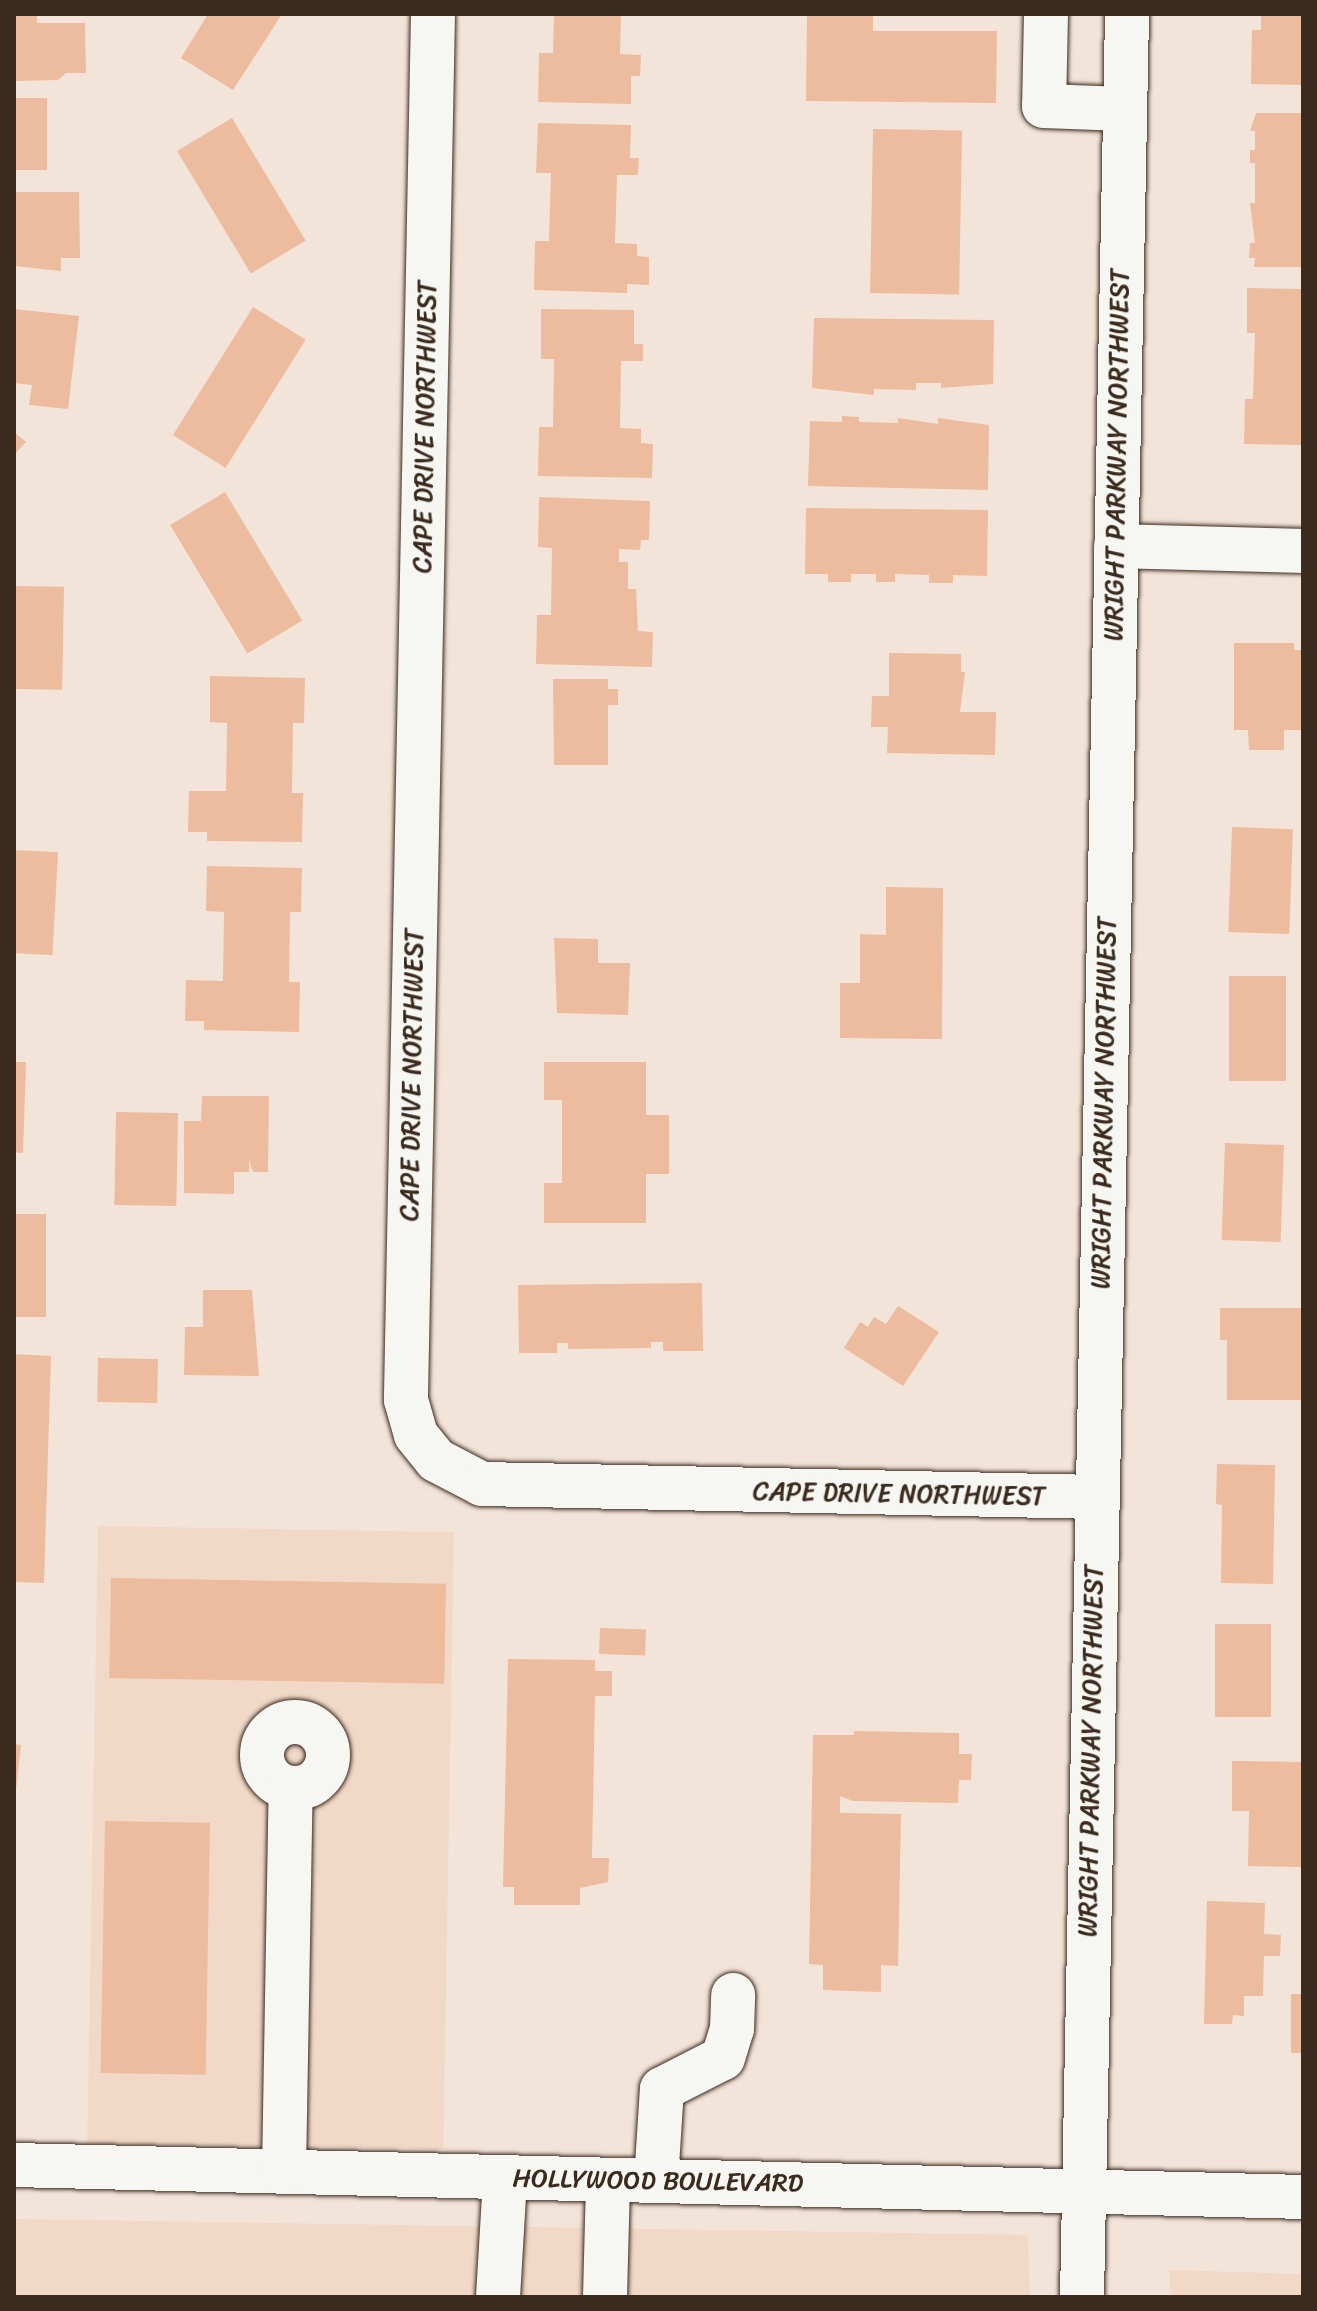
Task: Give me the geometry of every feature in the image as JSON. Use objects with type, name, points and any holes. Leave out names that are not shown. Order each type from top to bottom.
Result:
[{"type":"street","name":"CAPE DRIVE NORTHWEST","points":[[433,14],[406,1400],[416,1435],[436,1460],[482,1484],[1096,1497]]},
{"type":"street","points":[[1046,14],[1044,106],[1124,109]]},
{"type":"street","name":"WRIGHT PARKWAY NORTHWEST","points":[[1082,2297],[1127,14]]},
{"type":"street","points":[[1116,546],[1303,551]]},
{"type":"street","points":[[284,2171],[291,1788]]},
{"type":"street","points":[[656,2181],[662,2089],[723,2058],[732,2029],[733,1995]]},
{"type":"street","name":"HOLLYWOOD BOULEVARD","points":[[14,2165],[1303,2197]]},
{"type":"street","points":[[498,2297],[505,2178]]},
{"type":"street","points":[[605,2297],[608,2180]]},
{"type":"shaded area","points":[[98,1526],[454,1532],[443,2149],[87,2143]]},
{"type":"shaded area","points":[[14,2219],[1028,2235],[1030,2297],[14,2297]]},
{"type":"shaded area","points":[[1169,2270],[1303,2274],[1303,2297],[1171,2297]]},
{"type":"building","points":[[14,14],[37,14],[37,23],[85,23],[86,73],[66,73],[58,80],[14,81]]},
{"type":"building","points":[[208,14],[282,14],[233,90],[181,58]]},
{"type":"building","points":[[554,14],[621,14],[620,54],[641,55],[640,76],[631,76],[631,104],[538,102],[539,53],[553,53]]},
{"type":"building","points":[[807,14],[873,14],[873,31],[997,31],[996,103],[806,101]]},
{"type":"building","points":[[1261,14],[1303,14],[1303,85],[1251,84],[1252,30],[1261,30]]},
{"type":"building","points":[[14,98],[47,98],[47,170],[14,170]]},
{"type":"building","points":[[1256,113],[1303,113],[1303,267],[1254,267],[1255,258],[1249,258],[1250,243],[1255,243],[1250,203],[1255,203],[1255,163],[1250,163],[1250,150],[1255,150],[1255,131],[1250,131]]},
{"type":"building","points":[[232,118],[306,241],[251,274],[177,151]]},
{"type":"building","points":[[538,123],[631,125],[630,158],[639,158],[638,175],[617,175],[615,243],[637,244],[637,256],[649,257],[649,285],[627,284],[627,293],[534,290],[535,241],[549,241],[551,173],[536,173]]},
{"type":"building","points":[[873,129],[962,131],[959,295],[870,293]]},
{"type":"building","points":[[14,192],[79,192],[80,258],[61,258],[61,271],[14,266]]},
{"type":"building","points":[[1247,288],[1303,289],[1303,445],[1244,444],[1245,399],[1253,399],[1255,333],[1247,333]]},
{"type":"building","points":[[253,307],[306,340],[226,468],[173,435]]},
{"type":"building","points":[[14,309],[79,316],[68,409],[29,405],[32,385],[14,383]]},
{"type":"building","points":[[541,309],[634,310],[634,344],[643,344],[643,361],[621,361],[620,428],[641,429],[641,443],[653,444],[652,478],[538,476],[539,427],[553,427],[554,359],[541,359]]},
{"type":"building","points":[[814,318],[994,320],[993,384],[941,388],[941,383],[916,383],[916,390],[874,389],[874,395],[812,388]]},
{"type":"building","points":[[842,416],[859,417],[859,422],[898,423],[898,418],[938,424],[938,418],[989,425],[988,490],[808,486],[810,421],[842,422]]},
{"type":"building","points":[[14,432],[26,442],[14,455]]},
{"type":"building","points":[[225,492],[302,621],[247,654],[170,525]]},
{"type":"building","points":[[539,497],[650,501],[649,540],[641,540],[640,550],[619,549],[619,562],[628,562],[628,589],[636,589],[638,631],[653,632],[652,667],[536,664],[537,615],[551,615],[552,548],[538,547]]},
{"type":"building","points":[[806,508],[988,510],[987,576],[953,575],[953,583],[929,583],[929,575],[895,574],[895,582],[876,582],[876,574],[851,574],[851,582],[828,582],[828,574],[805,574]]},
{"type":"building","points":[[14,586],[64,587],[62,690],[14,689]]},
{"type":"building","points":[[1234,643],[1294,643],[1294,650],[1303,650],[1303,730],[1284,730],[1284,750],[1249,750],[1248,730],[1234,730]]},
{"type":"building","points":[[889,653],[961,654],[961,672],[965,672],[960,712],[996,712],[995,755],[887,753],[888,727],[871,727],[872,696],[889,696]]},
{"type":"building","points":[[210,676],[305,678],[304,723],[293,723],[292,793],[303,793],[302,842],[207,841],[207,832],[188,832],[189,791],[226,791],[227,723],[210,722]]},
{"type":"building","points":[[553,679],[608,679],[608,689],[618,689],[618,705],[608,705],[608,765],[554,765]]},
{"type":"building","points":[[1232,827],[1293,829],[1289,934],[1228,932]]},
{"type":"building","points":[[14,850],[58,852],[53,955],[14,953]]},
{"type":"building","points":[[207,866],[302,868],[301,912],[290,912],[289,982],[300,982],[299,1032],[204,1030],[204,1021],[185,1021],[186,980],[223,981],[224,912],[206,911]]},
{"type":"building","points":[[886,887],[943,888],[942,1039],[840,1038],[840,983],[860,983],[860,934],[886,935]]},
{"type":"building","points":[[554,938],[598,939],[598,963],[630,963],[628,1015],[557,1013]]},
{"type":"building","points":[[1229,976],[1286,976],[1286,1081],[1229,1081]]},
{"type":"building","points":[[14,1062],[26,1062],[23,1153],[14,1152]]},
{"type":"building","points":[[544,1062],[646,1062],[646,1115],[669,1115],[669,1174],[646,1174],[646,1223],[544,1223],[544,1183],[562,1183],[562,1100],[544,1100]]},
{"type":"building","points":[[202,1096],[269,1096],[268,1172],[253,1172],[249,1160],[249,1172],[234,1172],[234,1194],[184,1193],[184,1121],[201,1121]]},
{"type":"building","points":[[116,1112],[178,1113],[176,1206],[114,1205]]},
{"type":"building","points":[[1225,1143],[1284,1145],[1281,1242],[1222,1240]]},
{"type":"building","points":[[14,1214],[46,1214],[46,1317],[14,1317]]},
{"type":"building","points":[[702,1283],[703,1351],[663,1351],[663,1342],[651,1342],[651,1348],[568,1349],[568,1343],[557,1343],[557,1353],[519,1353],[518,1285]]},
{"type":"building","points":[[203,1290],[252,1290],[259,1376],[184,1375],[185,1327],[203,1327]]},
{"type":"building","points":[[898,1306],[939,1332],[903,1386],[844,1348],[860,1322],[868,1327],[874,1317],[886,1324]]},
{"type":"building","points":[[1220,1308],[1303,1308],[1303,1400],[1227,1400],[1227,1340],[1220,1340]]},
{"type":"building","points":[[14,1354],[51,1356],[44,1583],[14,1582]]},
{"type":"building","points":[[98,1358],[158,1359],[157,1403],[97,1402]]},
{"type":"building","points":[[1217,1464],[1275,1465],[1273,1584],[1221,1583],[1222,1505],[1216,1504]]},
{"type":"building","points":[[111,1578],[446,1584],[444,1684],[109,1678]]},
{"type":"building","points":[[1215,1624],[1271,1624],[1271,1717],[1215,1717]]},
{"type":"building","points":[[600,1628],[646,1630],[645,1656],[599,1654]]},
{"type":"building","points":[[508,1659],[595,1660],[595,1671],[612,1671],[612,1696],[595,1696],[592,1858],[609,1858],[608,1882],[580,1888],[580,1905],[514,1905],[514,1887],[503,1887]]},
{"type":"building","points":[[854,1731],[959,1733],[959,1754],[972,1754],[971,1780],[959,1780],[958,1803],[853,1801],[840,1796],[840,1813],[901,1814],[898,1966],[881,1965],[881,1992],[823,1990],[823,1965],[809,1964],[813,1735],[854,1735]]},
{"type":"building","points":[[14,1744],[21,1745],[16,1790],[14,1790]]},
{"type":"building","points":[[1232,1761],[1303,1762],[1303,1867],[1248,1866],[1249,1811],[1232,1811]]},
{"type":"building","points":[[105,1821],[210,1823],[206,2075],[101,2073]]},
{"type":"building","points":[[1207,1901],[1265,1903],[1264,1934],[1281,1935],[1280,1956],[1264,1956],[1263,1996],[1244,1996],[1244,2016],[1233,2015],[1232,2024],[1204,2024]]},
{"type":"building","points":[[1291,1994],[1303,1994],[1303,2053],[1291,2053]]}]
